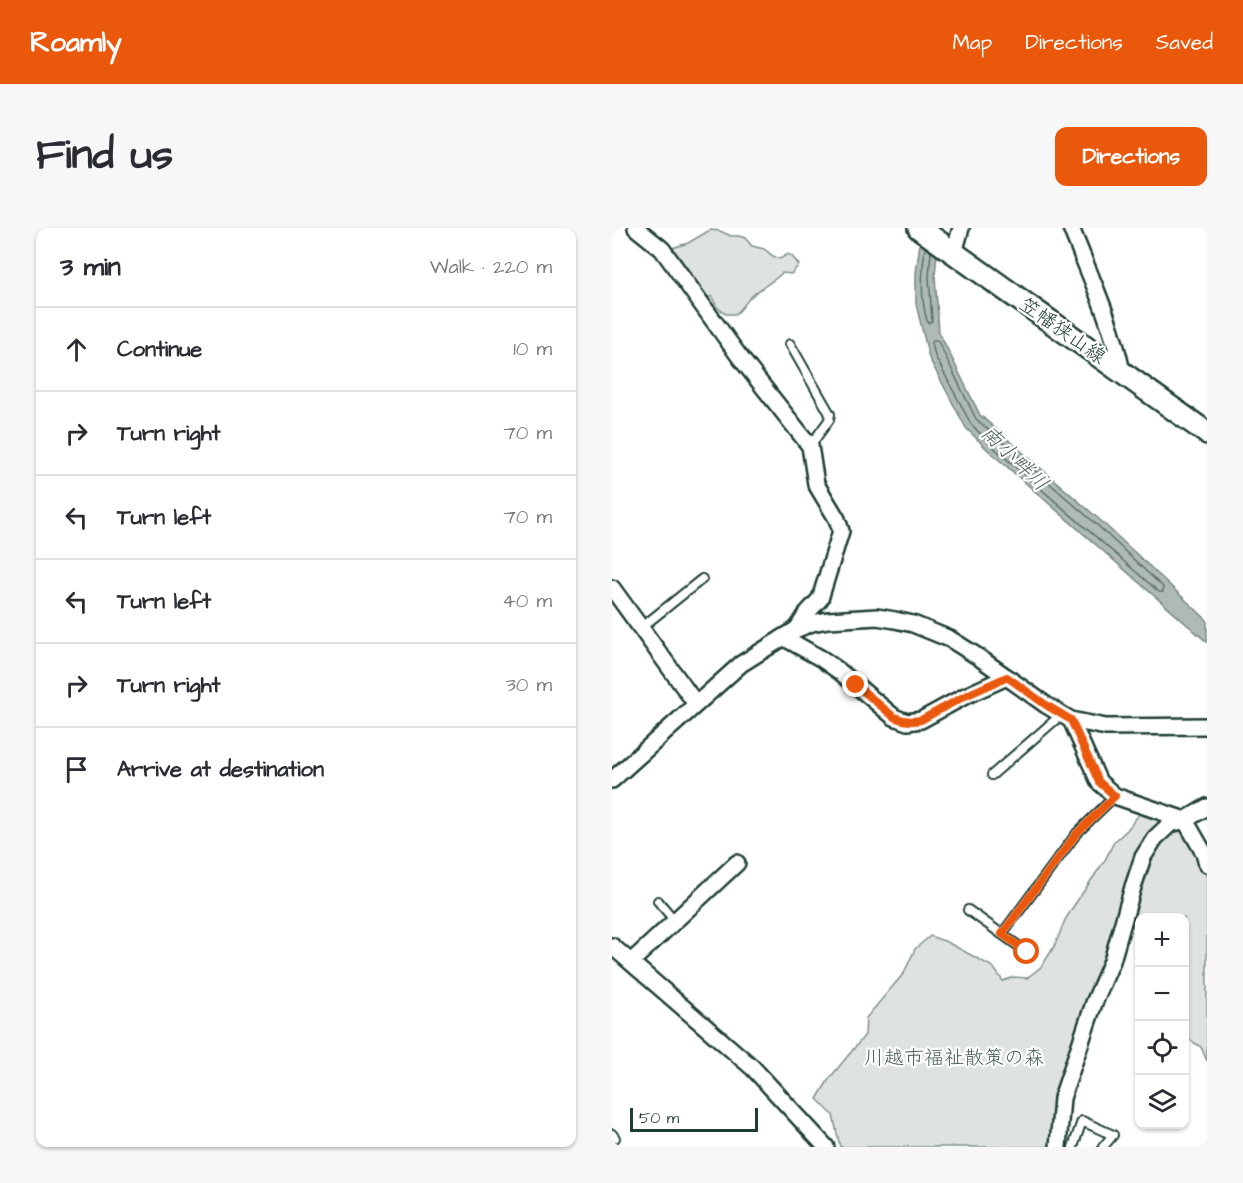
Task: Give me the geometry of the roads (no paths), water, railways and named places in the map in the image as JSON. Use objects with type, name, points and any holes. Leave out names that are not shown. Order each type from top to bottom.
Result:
[{"type":"main road","name":"笠幡狭山線","points":[[919,228],[1207,433]]},
{"type":"street","points":[[636,228],[662,249],[740,356],[810,446],[816,484],[837,519],[841,531],[820,599],[797,629]]},
{"type":"street","points":[[952,251],[961,228]]},
{"type":"street","points":[[1071,228],[1102,303],[1116,344],[1122,372]]},
{"type":"street","points":[[612,588],[696,704]]},
{"type":"street","points":[[612,780],[741,664],[797,629],[828,620],[877,617],[912,624],[950,639],[1067,717],[1106,727],[1207,726]]},
{"type":"street","points":[[783,637],[831,665],[894,717],[907,722],[921,720],[1007,677]]},
{"type":"street","points":[[1067,717],[1099,782],[1115,796],[1185,820],[1204,853],[1207,864]]},
{"type":"street","points":[[1058,1147],[1062,1098],[1094,1003],[1112,961],[1143,857],[1155,838],[1170,824],[1185,820],[1207,807]]},
{"type":"street","points":[[631,962],[737,863]]},
{"type":"street","points":[[612,946],[753,1068],[826,1147]]},
{"type":"lane","points":[[790,344],[830,414],[829,420],[810,446]]},
{"type":"lane","points":[[642,627],[702,579]]},
{"type":"lane","points":[[992,775],[1067,717]]},
{"type":"lane","points":[[1002,934],[1077,833],[1115,796]]},
{"type":"lane","points":[[658,900],[675,921]]},
{"type":"lane","points":[[968,910],[1027,952]]},
{"type":"lane","points":[[1073,1147],[1082,1121],[1113,1135],[1103,1147]]},
{"type":"water","name":"南小畔川","points":[[922,228],[939,228],[935,276],[939,332],[980,415],[1100,520],[1207,620],[1207,642],[989,451],[966,428],[929,358],[916,304],[916,273]]},
{"type":"park label","name":"川越市福祉散策の森","points":[[954,1057]]}]
